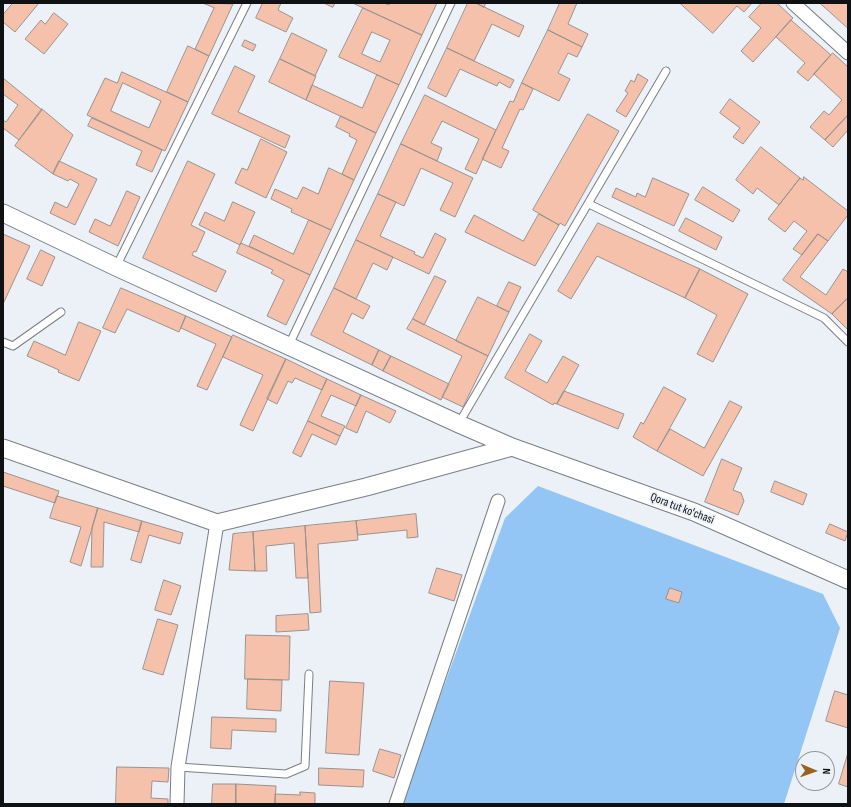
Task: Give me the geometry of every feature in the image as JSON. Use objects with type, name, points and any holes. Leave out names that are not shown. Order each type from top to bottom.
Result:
[{"type":"street","points":[[793,3],[848,53]]},
{"type":"street","name":"Qora tut ko'chasi","points":[[3,213],[116,267],[289,345],[458,424],[512,447],[694,512],[848,580]]},
{"type":"street","points":[[3,448],[217,523],[366,487],[512,447]]},
{"type":"street","points":[[396,804],[498,501]]},
{"type":"street","points":[[177,804],[178,767],[217,523]]},
{"type":"lane","points":[[116,267],[247,3]]},
{"type":"lane","points":[[289,345],[451,3]]},
{"type":"lane","points":[[458,424],[666,71]]},
{"type":"lane","points":[[589,204],[824,318],[848,342]]},
{"type":"lane","points":[[3,342],[13,346],[61,312]]},
{"type":"lane","points":[[178,767],[286,774],[305,766],[309,674]]},
{"type":"shaded area","points":[[538,486],[823,594],[840,628],[801,751],[795,751],[795,769],[784,804],[401,804],[505,518]]},
{"type":"building","points":[[13,3],[39,3],[15,32],[3,22],[3,15]]},
{"type":"building","points":[[203,3],[233,4],[209,56],[195,49],[214,8]]},
{"type":"building","points":[[263,3],[281,3],[278,10],[293,18],[286,32],[256,18]]},
{"type":"building","points":[[324,3],[335,3],[333,7]]},
{"type":"building","points":[[353,3],[384,3],[389,5],[390,3],[437,3],[422,35]]},
{"type":"building","points":[[468,3],[476,3],[524,26],[519,37],[492,24],[474,61],[447,48]]},
{"type":"building","points":[[476,3],[486,3],[484,7]]},
{"type":"building","points":[[560,3],[577,3],[568,24],[588,34],[582,47],[548,30]]},
{"type":"building","points":[[680,3],[752,3],[744,12],[737,6],[713,33]]},
{"type":"building","points":[[762,3],[777,3],[793,18],[753,62],[741,51],[761,28],[749,17]]},
{"type":"building","points":[[820,3],[848,3],[848,28]]},
{"type":"building","points":[[363,8],[422,35],[399,85],[339,57]],"holes":[[[372,32],[390,40],[380,62],[362,54]]]},
{"type":"building","points":[[54,13],[68,24],[44,54],[25,39],[41,20],[45,24]]},
{"type":"building","points":[[791,20],[831,55],[808,81],[797,72],[805,63],[776,37]]},
{"type":"building","points":[[548,30],[582,47],[577,57],[568,53],[558,73],[570,79],[559,101],[522,83]]},
{"type":"building","points":[[292,33],[327,50],[315,76],[280,59]]},
{"type":"building","points":[[245,40],[256,45],[253,51],[242,46]]},
{"type":"building","points":[[188,46],[209,56],[188,102],[167,92]]},
{"type":"building","points":[[447,48],[514,80],[510,88],[499,82],[497,86],[460,69],[446,97],[428,88]]},
{"type":"building","points":[[833,53],[848,67],[848,115],[825,140],[810,127],[824,111],[829,115],[842,100],[814,74]]},
{"type":"building","points":[[280,59],[316,76],[306,100],[269,82]]},
{"type":"building","points":[[235,66],[255,76],[238,112],[290,136],[285,148],[212,114]]},
{"type":"building","points":[[122,72],[188,102],[165,151],[87,115],[105,78],[117,83]],"holes":[[[123,83],[161,101],[149,128],[111,111]]]},
{"type":"building","points":[[638,74],[648,80],[626,117],[616,111],[628,93],[625,91],[631,80],[634,82]]},
{"type":"building","points":[[377,75],[399,85],[376,133],[306,100],[312,85],[362,108]]},
{"type":"building","points":[[3,78],[42,110],[19,140],[3,128],[3,120],[6,122],[18,105],[3,94]]},
{"type":"building","points":[[522,83],[533,89],[523,110],[520,109],[502,148],[509,151],[501,168],[482,159],[510,101],[513,102]]},
{"type":"building","points":[[425,95],[496,130],[476,174],[465,169],[479,139],[442,121],[431,143],[442,148],[437,161],[401,144]]},
{"type":"building","points":[[730,99],[760,122],[743,144],[733,137],[740,128],[720,113]]},
{"type":"building","points":[[42,109],[73,135],[53,174],[15,146]]},
{"type":"building","points":[[588,114],[619,131],[565,226],[560,223],[559,225],[533,210]]},
{"type":"building","points":[[848,115],[848,130],[833,147],[825,140]]},
{"type":"building","points":[[341,116],[376,133],[354,180],[342,174],[357,140],[349,136],[350,134],[336,127]]},
{"type":"building","points":[[92,118],[162,150],[152,172],[136,165],[142,151],[88,126]]},
{"type":"building","points":[[261,139],[287,152],[266,198],[235,183],[242,168],[247,170]]},
{"type":"building","points":[[401,144],[473,178],[455,217],[440,210],[453,183],[421,168],[404,206],[378,194]]},
{"type":"building","points":[[761,147],[800,178],[779,205],[757,188],[753,194],[736,180]]},
{"type":"building","points":[[59,161],[97,179],[75,225],[50,213],[55,202],[67,208],[79,184],[70,179],[68,181],[53,174]]},
{"type":"building","points":[[188,161],[215,174],[191,225],[205,232],[196,252],[194,251],[192,255],[226,271],[216,292],[143,258]]},
{"type":"building","points":[[329,168],[354,180],[331,230],[291,212],[292,209],[271,199],[275,189],[297,199],[303,187],[318,194]]},
{"type":"building","points":[[804,177],[848,211],[848,215],[828,241],[818,234],[802,255],[793,249],[807,231],[794,221],[785,232],[768,219],[800,178],[803,180]]},
{"type":"building","points":[[653,178],[689,194],[674,226],[612,197],[616,188],[636,197],[637,193],[645,197]]},
{"type":"building","points":[[703,187],[740,210],[733,222],[695,200]]},
{"type":"building","points":[[127,191],[140,197],[118,246],[89,232],[95,219],[110,226]]},
{"type":"building","points":[[378,194],[396,202],[380,236],[415,252],[414,254],[423,258],[435,233],[446,239],[429,274],[356,240]]},
{"type":"building","points":[[233,202],[255,212],[240,245],[199,225],[205,212],[224,221]]},
{"type":"building","points":[[539,214],[559,225],[535,266],[465,232],[474,215],[523,241]]},
{"type":"building","points":[[686,218],[722,237],[716,250],[679,231]]},
{"type":"building","points":[[309,220],[331,230],[310,275],[249,246],[254,235],[293,254]]},
{"type":"building","points":[[598,223],[700,269],[685,298],[597,256],[571,299],[558,291]]},
{"type":"building","points":[[3,234],[30,246],[3,304]]},
{"type":"building","points":[[818,234],[828,241],[800,277],[826,295],[843,269],[848,272],[848,298],[832,314],[783,280]]},
{"type":"building","points":[[356,240],[393,257],[387,270],[373,263],[356,299],[334,288]]},
{"type":"building","points":[[241,243],[310,275],[286,325],[267,316],[284,280],[271,273],[273,270],[237,253]]},
{"type":"building","points":[[41,250],[55,257],[42,286],[27,279]]},
{"type":"building","points":[[700,269],[748,294],[713,362],[697,354],[717,315],[685,298]]},
{"type":"building","points":[[435,276],[446,281],[424,325],[413,319]]},
{"type":"building","points":[[509,282],[521,287],[509,312],[497,306]]},
{"type":"building","points":[[121,288],[186,316],[179,332],[127,309],[115,333],[103,328]]},
{"type":"building","points":[[334,288],[370,306],[363,319],[352,313],[343,332],[379,350],[372,365],[311,335]]},
{"type":"building","points":[[478,297],[509,312],[488,356],[456,341]]},
{"type":"building","points":[[848,298],[848,330],[832,314]]},
{"type":"building","points":[[186,316],[232,337],[207,390],[197,386],[216,344],[181,328]]},
{"type":"building","points":[[413,319],[488,356],[463,407],[442,397],[462,356],[407,329]]},
{"type":"building","points":[[79,322],[101,331],[79,381],[58,372],[59,370],[27,356],[34,341],[65,355]]},
{"type":"building","points":[[530,334],[542,341],[525,371],[547,383],[563,356],[579,365],[557,404],[554,403],[553,405],[505,378]]},
{"type":"building","points":[[233,335],[286,359],[253,431],[240,425],[263,375],[223,357]]},
{"type":"building","points":[[379,350],[391,356],[383,371],[372,365]]},
{"type":"building","points":[[391,356],[449,384],[441,400],[383,371]]},
{"type":"building","points":[[286,359],[327,379],[322,390],[295,378],[292,383],[288,381],[277,404],[267,399]]},
{"type":"building","points":[[327,379],[361,395],[356,406],[331,395],[321,416],[345,426],[340,436],[308,421]]},
{"type":"building","points":[[664,387],[686,399],[657,451],[633,437],[641,422],[643,424]]},
{"type":"building","points":[[564,391],[624,414],[618,429],[557,404]]},
{"type":"building","points":[[361,395],[396,411],[390,423],[366,411],[357,433],[346,428]]},
{"type":"building","points":[[730,401],[742,407],[703,476],[657,451],[670,429],[704,448]]},
{"type":"building","points":[[308,421],[340,436],[336,445],[312,434],[301,457],[293,453]]},
{"type":"building","points":[[722,459],[742,468],[733,490],[741,493],[744,501],[738,515],[705,502]]},
{"type":"building","points":[[3,472],[59,491],[55,503],[3,486]]},
{"type":"building","points":[[775,481],[807,494],[803,505],[771,492]]},
{"type":"building","points":[[57,496],[98,508],[81,566],[70,562],[81,527],[50,518]]},
{"type":"building","points":[[98,508],[142,521],[139,532],[104,522],[103,567],[91,567],[92,528]]},
{"type":"building","points":[[416,514],[418,537],[407,538],[407,530],[358,535],[356,521]]},
{"type":"building","points":[[142,521],[183,533],[180,544],[149,535],[141,563],[131,560]]},
{"type":"building","points":[[356,521],[358,540],[318,544],[321,612],[310,613],[305,526]]},
{"type":"building","points":[[830,524],[848,532],[845,541],[826,533]]},
{"type":"building","points":[[305,526],[308,578],[296,578],[294,543],[266,546],[267,571],[255,571],[253,532]]},
{"type":"building","points":[[253,532],[255,571],[229,570],[233,534]]},
{"type":"building","points":[[437,568],[462,575],[454,601],[429,593]]},
{"type":"building","points":[[164,580],[181,586],[171,615],[155,610]]},
{"type":"building","points":[[670,588],[682,592],[679,603],[666,599]]},
{"type":"building","points":[[308,614],[309,630],[276,632],[276,616]]},
{"type":"building","points":[[158,619],[178,625],[163,675],[143,669]]},
{"type":"building","points":[[246,635],[290,636],[289,680],[245,679]]},
{"type":"building","points":[[248,679],[282,680],[281,711],[247,709]]},
{"type":"building","points":[[330,681],[364,683],[359,755],[326,753]]},
{"type":"building","points":[[835,691],[848,695],[848,728],[826,721]]},
{"type":"building","points":[[212,717],[276,719],[276,732],[232,730],[231,749],[211,748]]},
{"type":"building","points":[[380,749],[401,755],[394,778],[373,771]]},
{"type":"building","points":[[848,753],[848,787],[839,784]]},
{"type":"building","points":[[117,767],[169,768],[168,782],[152,781],[151,798],[168,799],[168,804],[116,804]]},
{"type":"building","points":[[319,768],[364,770],[363,787],[319,785]]},
{"type":"building","points":[[213,784],[236,784],[236,804],[212,804]]},
{"type":"building","points":[[236,784],[276,786],[275,804],[236,804]]},
{"type":"building","points":[[300,792],[315,793],[315,804],[275,804],[275,794],[300,795]]}]
